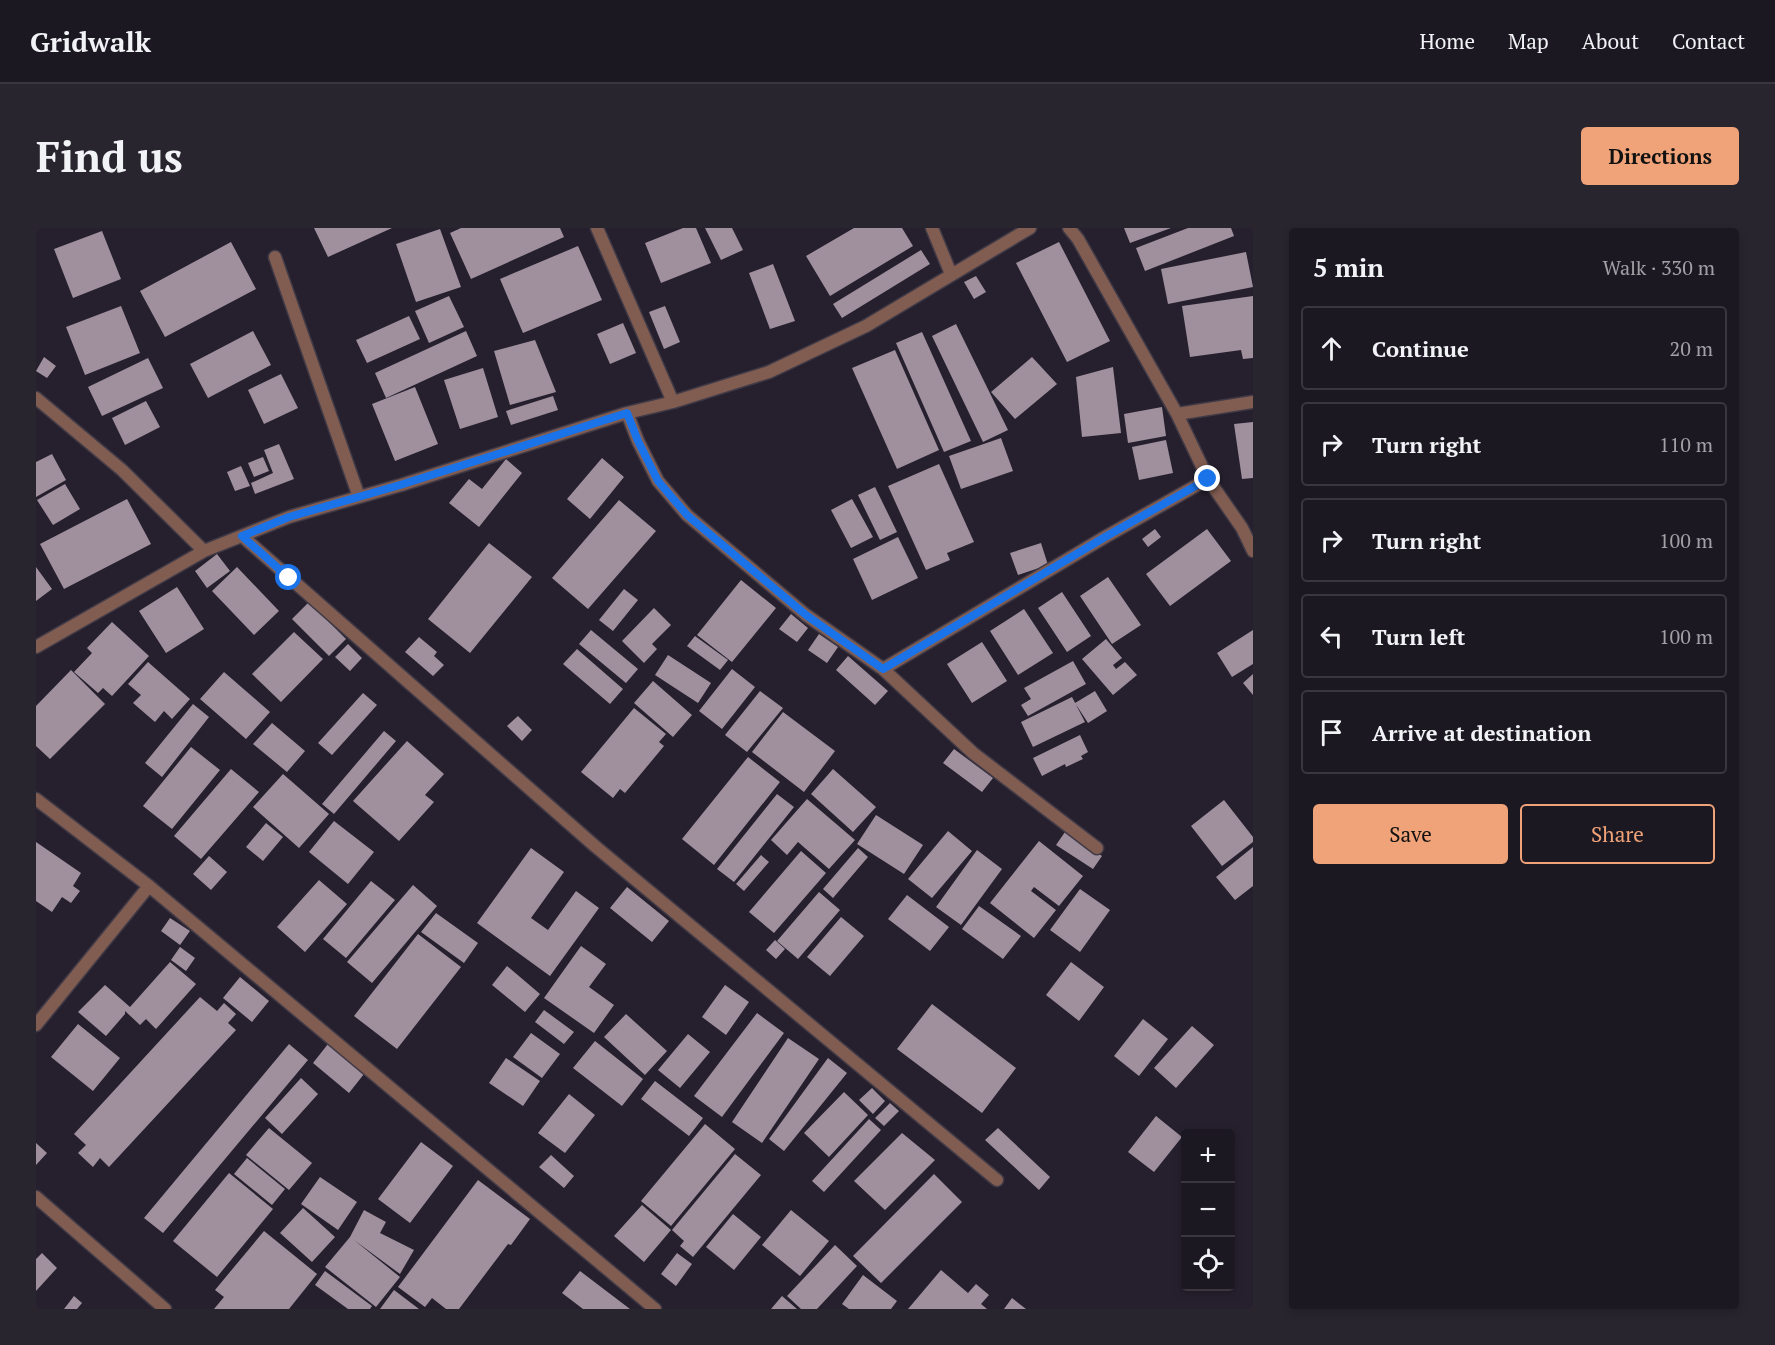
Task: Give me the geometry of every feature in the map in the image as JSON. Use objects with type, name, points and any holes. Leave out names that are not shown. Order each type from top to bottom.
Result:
[{"type":"street","points":[[597,228],[673,402]]},
{"type":"street","points":[[932,228],[951,274]]},
{"type":"street","points":[[36,647],[204,551],[289,517],[555,438],[627,413],[673,402],[769,372],[867,326],[1030,228]]},
{"type":"street","points":[[1069,228],[1078,239],[1177,414],[1208,479],[1242,528],[1253,551]]},
{"type":"street","points":[[275,257],[359,497]]},
{"type":"street","points":[[36,398],[122,470],[204,551]]},
{"type":"street","points":[[1177,414],[1253,402]]},
{"type":"street","points":[[627,413],[658,481],[687,515],[806,615],[883,669],[973,753],[1097,848]]},
{"type":"street","points":[[883,669],[1208,479]]},
{"type":"street","points":[[242,536],[596,847],[997,1180]]},
{"type":"street","points":[[36,800],[149,886],[655,1309]]},
{"type":"street","points":[[36,1025],[149,886]]},
{"type":"street","points":[[36,1197],[165,1309]]},
{"type":"building","points":[[314,228],[392,228],[328,257]]},
{"type":"building","points":[[461,228],[560,228],[564,237],[471,279],[450,233]]},
{"type":"building","points":[[683,228],[696,228],[711,263],[661,283],[645,243]]},
{"type":"building","points":[[705,228],[732,228],[743,250],[721,260]]},
{"type":"building","points":[[854,228],[902,228],[913,246],[830,296],[806,256]]},
{"type":"building","points":[[1124,228],[1171,228],[1130,243]]},
{"type":"building","points":[[1188,228],[1231,228],[1234,236],[1145,271],[1136,248]]},
{"type":"building","points":[[440,229],[461,287],[416,302],[396,244]]},
{"type":"building","points":[[102,231],[121,279],[73,298],[54,249]]},
{"type":"building","points":[[231,242],[256,289],[165,337],[140,291]]},
{"type":"building","points":[[1059,242],[1110,341],[1067,362],[1016,263]]},
{"type":"building","points":[[578,246],[602,300],[523,333],[500,279]]},
{"type":"building","points":[[921,250],[930,264],[842,318],[833,304]]},
{"type":"building","points":[[1246,252],[1253,287],[1168,304],[1161,269]]},
{"type":"building","points":[[773,264],[795,321],[770,329],[749,273]]},
{"type":"building","points":[[976,276],[986,292],[974,299],[964,282]]},
{"type":"building","points":[[449,296],[464,327],[429,343],[415,311]]},
{"type":"building","points":[[1253,296],[1253,358],[1243,359],[1241,350],[1190,357],[1182,306]]},
{"type":"building","points":[[121,306],[140,353],[85,375],[66,327]]},
{"type":"building","points":[[665,306],[680,342],[664,349],[649,312]]},
{"type":"building","points":[[409,316],[420,339],[367,363],[356,340]]},
{"type":"building","points":[[623,323],[636,353],[610,364],[597,334]]},
{"type":"building","points":[[956,324],[1008,430],[983,442],[932,336]]},
{"type":"building","points":[[253,331],[271,365],[208,398],[190,364]]},
{"type":"building","points":[[466,331],[477,356],[386,398],[375,373]]},
{"type":"building","points":[[922,332],[971,441],[944,452],[896,343]]},
{"type":"building","points":[[535,340],[556,392],[510,405],[494,351]]},
{"type":"building","points":[[895,350],[939,450],[897,469],[852,368]]},
{"type":"building","points":[[44,357],[56,366],[47,378],[36,371]]},
{"type":"building","points":[[1032,357],[1057,384],[1015,419],[991,392]]},
{"type":"building","points":[[148,358],[163,388],[102,416],[88,387]]},
{"type":"building","points":[[1113,367],[1121,433],[1082,437],[1076,377]]},
{"type":"building","points":[[483,368],[498,417],[460,429],[444,380]]},
{"type":"building","points":[[281,374],[298,408],[264,424],[248,390]]},
{"type":"building","points":[[415,387],[438,444],[395,461],[372,404]]},
{"type":"building","points":[[553,396],[558,410],[511,425],[506,411]]},
{"type":"building","points":[[146,401],[160,427],[125,445],[112,418]]},
{"type":"building","points":[[1162,407],[1166,436],[1128,443],[1124,414]]},
{"type":"building","points":[[1253,422],[1253,478],[1242,479],[1234,424]]},
{"type":"building","points":[[1001,438],[1013,471],[961,489],[949,456]]},
{"type":"building","points":[[1166,440],[1173,473],[1139,480],[1132,447]]},
{"type":"building","points":[[279,444],[294,479],[255,494],[251,483],[273,473],[264,450]]},
{"type":"building","points":[[52,454],[66,480],[36,497],[36,462]]},
{"type":"building","points":[[263,457],[269,471],[254,477],[248,463]]},
{"type":"building","points":[[602,458],[624,477],[590,519],[567,499]]},
{"type":"building","points":[[506,459],[522,473],[479,527],[449,503],[469,479],[482,489]]},
{"type":"building","points":[[939,464],[974,542],[947,553],[950,560],[926,570],[888,486]]},
{"type":"building","points":[[241,466],[250,486],[235,491],[227,472]]},
{"type":"building","points":[[65,484],[80,509],[53,525],[37,500]]},
{"type":"building","points":[[875,487],[897,532],[880,540],[858,495]]},
{"type":"building","points":[[127,499],[151,544],[64,589],[40,544]]},
{"type":"building","points":[[852,499],[873,537],[851,548],[831,510]]},
{"type":"building","points":[[619,500],[656,531],[588,609],[552,578]]},
{"type":"building","points":[[1155,529],[1161,537],[1148,547],[1142,539]]},
{"type":"building","points":[[1207,529],[1231,561],[1170,606],[1146,574]]},
{"type":"building","points":[[898,537],[918,578],[872,600],[853,559]]},
{"type":"building","points":[[489,543],[532,577],[470,653],[428,619]]},
{"type":"building","points":[[1041,543],[1048,565],[1018,575],[1010,553]]},
{"type":"building","points":[[217,554],[230,571],[207,588],[195,571]]},
{"type":"building","points":[[36,567],[52,589],[36,601]]},
{"type":"building","points":[[237,567],[279,611],[254,635],[212,591]]},
{"type":"building","points":[[1108,577],[1141,625],[1112,644],[1080,596]]},
{"type":"building","points":[[741,580],[776,608],[732,662],[697,635]]},
{"type":"building","points":[[177,587],[204,629],[166,653],[139,611]]},
{"type":"building","points":[[624,589],[638,600],[613,631],[599,620]]},
{"type":"building","points":[[1062,592],[1091,636],[1067,652],[1038,608]]},
{"type":"building","points":[[309,602],[346,639],[329,656],[292,619]]},
{"type":"building","points":[[654,608],[671,625],[652,644],[657,649],[644,663],[622,641]]},
{"type":"building","points":[[1024,609],[1053,653],[1018,675],[990,631]]},
{"type":"building","points":[[791,614],[808,628],[797,642],[779,629]]},
{"type":"building","points":[[112,622],[149,656],[112,696],[103,688],[98,693],[74,672],[92,653],[87,648]]},
{"type":"building","points":[[591,630],[638,669],[626,683],[579,644]]},
{"type":"building","points":[[1253,630],[1253,664],[1232,677],[1217,653]]},
{"type":"building","points":[[294,632],[323,659],[281,702],[252,674]]},
{"type":"building","points":[[819,634],[838,647],[827,663],[808,650]]},
{"type":"building","points":[[695,636],[728,660],[720,670],[687,646]]},
{"type":"building","points":[[419,637],[437,652],[434,656],[444,665],[433,676],[405,652]]},
{"type":"building","points":[[1106,639],[1122,658],[1113,665],[1116,669],[1125,662],[1137,675],[1113,695],[1082,659]]},
{"type":"building","points":[[982,642],[1007,681],[972,703],[947,664]]},
{"type":"building","points":[[348,644],[362,658],[350,671],[335,657]]},
{"type":"building","points":[[577,649],[623,689],[610,704],[563,664]]},
{"type":"building","points":[[668,655],[711,683],[698,703],[655,675]]},
{"type":"building","points":[[848,656],[888,691],[875,705],[836,670]]},
{"type":"building","points":[[1073,661],[1086,684],[1028,716],[1021,705],[1031,699],[1024,688]]},
{"type":"building","points":[[148,662],[190,699],[172,719],[164,711],[155,722],[133,703],[141,695],[128,684]]},
{"type":"building","points":[[732,669],[755,687],[722,729],[699,711]]},
{"type":"building","points":[[71,670],[105,704],[50,759],[36,746],[36,706]]},
{"type":"building","points":[[224,672],[270,712],[246,739],[200,699]]},
{"type":"building","points":[[1253,674],[1253,695],[1243,683]]},
{"type":"building","points":[[653,681],[692,715],[673,737],[634,703]]},
{"type":"building","points":[[760,691],[783,708],[747,752],[725,735]]},
{"type":"building","points":[[1095,691],[1107,711],[1088,723],[1075,703]]},
{"type":"building","points":[[363,693],[377,705],[332,755],[318,743]]},
{"type":"building","points":[[1072,697],[1085,722],[1033,747],[1021,722]]},
{"type":"building","points":[[193,704],[209,717],[162,777],[145,763]]},
{"type":"building","points":[[634,708],[666,734],[659,742],[664,746],[625,793],[620,789],[613,798],[581,772]]},
{"type":"building","points":[[783,712],[835,751],[804,792],[752,752]]},
{"type":"building","points":[[518,716],[532,730],[522,741],[507,726]]},
{"type":"building","points":[[272,723],[305,751],[287,772],[253,744]]},
{"type":"building","points":[[384,731],[396,741],[334,814],[322,804]]},
{"type":"building","points":[[1080,735],[1088,752],[1081,756],[1083,759],[1066,767],[1065,764],[1042,776],[1033,758]]},
{"type":"building","points":[[407,741],[444,774],[425,795],[434,802],[399,841],[353,801]]},
{"type":"building","points":[[191,747],[220,770],[172,829],[143,806]]},
{"type":"building","points":[[954,749],[993,778],[982,792],[943,763]]},
{"type":"building","points":[[748,757],[780,782],[714,865],[682,839]]},
{"type":"building","points":[[231,769],[259,792],[201,859],[174,836]]},
{"type":"building","points":[[833,769],[876,807],[853,832],[811,794]]},
{"type":"building","points":[[283,774],[329,814],[299,848],[253,807]]},
{"type":"building","points":[[777,794],[794,807],[734,882],[717,869]]},
{"type":"building","points":[[807,799],[855,840],[829,869],[798,842],[787,855],[771,840]]},
{"type":"building","points":[[1224,800],[1253,837],[1253,842],[1222,866],[1191,826]]},
{"type":"building","points":[[876,815],[923,845],[904,874],[857,844]]},
{"type":"building","points":[[334,821],[374,852],[348,884],[309,852]]},
{"type":"building","points":[[266,823],[283,837],[263,861],[246,847]]},
{"type":"building","points":[[948,831],[972,851],[932,898],[908,879]]},
{"type":"building","points":[[1065,832],[1102,856],[1093,869],[1056,845]]},
{"type":"building","points":[[1039,841],[1083,876],[1059,906],[1034,887],[1031,891],[1056,910],[1034,938],[990,903]]},
{"type":"building","points":[[36,842],[81,873],[73,886],[80,891],[71,903],[62,897],[52,912],[36,901]]},
{"type":"building","points":[[1253,847],[1253,886],[1235,900],[1216,877]]},
{"type":"building","points":[[531,848],[564,872],[531,918],[548,930],[576,891],[599,908],[550,976],[477,923]]},
{"type":"building","points":[[858,848],[868,857],[833,898],[823,889]]},
{"type":"building","points":[[977,850],[1002,869],[961,925],[936,907]]},
{"type":"building","points":[[801,851],[826,873],[774,933],[749,912]]},
{"type":"building","points":[[761,855],[769,862],[744,891],[736,884]]},
{"type":"building","points":[[209,856],[227,872],[211,890],[193,874]]},
{"type":"building","points":[[319,880],[347,904],[305,952],[277,927]]},
{"type":"building","points":[[371,881],[395,900],[346,958],[323,939]]},
{"type":"building","points":[[413,885],[437,906],[372,983],[347,962]]},
{"type":"building","points":[[627,887],[669,921],[652,942],[610,908]]},
{"type":"building","points":[[1080,889],[1110,910],[1080,952],[1050,930]]},
{"type":"building","points":[[819,892],[840,910],[798,959],[777,941]]},
{"type":"building","points":[[907,895],[949,927],[930,951],[888,919]]},
{"type":"building","points":[[979,906],[1021,936],[1003,959],[962,929]]},
{"type":"building","points":[[436,913],[478,943],[464,963],[421,932]]},
{"type":"building","points":[[841,917],[864,936],[830,976],[807,957]]},
{"type":"building","points":[[170,918],[190,931],[180,945],[161,931]]},
{"type":"building","points":[[418,934],[461,967],[397,1049],[354,1016]]},
{"type":"building","points":[[775,940],[785,949],[776,959],[766,950]]},
{"type":"building","points":[[581,946],[606,964],[589,987],[614,1005],[594,1033],[544,998]]},
{"type":"building","points":[[180,947],[195,958],[186,971],[171,960]]},
{"type":"building","points":[[170,962],[196,984],[156,1029],[146,1019],[140,1025],[125,1011],[125,1014],[106,1036],[78,1012],[105,985],[130,1007]]},
{"type":"building","points":[[1071,962],[1104,987],[1079,1021],[1046,995]]},
{"type":"building","points":[[507,966],[540,994],[525,1012],[492,985]]},
{"type":"building","points":[[240,977],[269,1001],[252,1022],[223,998]]},
{"type":"building","points":[[725,985],[749,1002],[726,1035],[702,1017]]},
{"type":"building","points":[[200,997],[217,1011],[224,1003],[236,1014],[228,1023],[236,1030],[109,1167],[100,1158],[93,1167],[78,1153],[86,1145],[74,1134]]},
{"type":"building","points":[[932,1004],[1016,1068],[982,1113],[897,1049]]},
{"type":"building","points":[[544,1010],[574,1032],[564,1044],[535,1022]]},
{"type":"building","points":[[757,1013],[784,1033],[722,1117],[694,1096]]},
{"type":"building","points":[[626,1014],[667,1051],[645,1075],[604,1037]]},
{"type":"building","points":[[1143,1019],[1168,1039],[1139,1076],[1114,1056]]},
{"type":"building","points":[[78,1024],[120,1058],[93,1091],[51,1057]]},
{"type":"building","points":[[1192,1026],[1214,1045],[1176,1088],[1154,1068]]},
{"type":"building","points":[[531,1033],[560,1054],[542,1078],[513,1057]]},
{"type":"building","points":[[688,1034],[710,1052],[680,1088],[658,1070]]},
{"type":"building","points":[[788,1038],[819,1059],[762,1143],[732,1122]]},
{"type":"building","points":[[595,1041],[643,1079],[622,1106],[573,1068]]},
{"type":"building","points":[[289,1044],[308,1060],[163,1233],[144,1218]]},
{"type":"building","points":[[328,1044],[364,1074],[349,1093],[313,1063]]},
{"type":"building","points":[[506,1058],[540,1081],[523,1106],[489,1083]]},
{"type":"building","points":[[828,1058],[847,1073],[784,1151],[769,1139]]},
{"type":"building","points":[[301,1078],[318,1094],[282,1134],[265,1118]]},
{"type":"building","points":[[655,1081],[703,1118],[689,1136],[641,1099]]},
{"type":"building","points":[[872,1088],[885,1101],[873,1114],[859,1100]]},
{"type":"building","points":[[844,1092],[868,1115],[829,1157],[804,1133]]},
{"type":"building","points":[[569,1094],[595,1115],[565,1153],[538,1133]]},
{"type":"building","points":[[890,1103],[899,1111],[884,1126],[875,1118]]},
{"type":"building","points":[[1156,1116],[1181,1136],[1154,1172],[1128,1152]]},
{"type":"building","points":[[869,1119],[881,1130],[824,1192],[812,1181]]},
{"type":"building","points":[[705,1124],[735,1149],[671,1226],[641,1201]]},
{"type":"building","points":[[269,1128],[312,1163],[289,1190],[246,1155]]},
{"type":"building","points":[[998,1128],[1050,1177],[1039,1190],[985,1140]]},
{"type":"building","points":[[902,1133],[935,1160],[885,1210],[854,1181]]},
{"type":"building","points":[[421,1142],[453,1166],[410,1223],[378,1199]]},
{"type":"building","points":[[36,1143],[47,1153],[36,1165]]},
{"type":"building","points":[[735,1154],[761,1175],[693,1257],[680,1246],[684,1241],[672,1230]]},
{"type":"building","points":[[551,1155],[574,1176],[564,1188],[539,1167]]},
{"type":"building","points":[[247,1158],[285,1189],[272,1205],[234,1174]]},
{"type":"building","points":[[229,1173],[273,1209],[217,1277],[173,1241]]},
{"type":"building","points":[[934,1174],[962,1202],[881,1283],[853,1256]]},
{"type":"building","points":[[320,1177],[357,1202],[338,1230],[301,1204]]},
{"type":"building","points":[[478,1180],[530,1219],[459,1309],[446,1309],[432,1298],[425,1307],[398,1287]]},
{"type":"building","points":[[642,1205],[671,1230],[644,1262],[614,1236]]},
{"type":"building","points":[[303,1208],[335,1237],[312,1262],[280,1233]]},
{"type":"building","points":[[364,1210],[386,1222],[380,1233],[414,1250],[400,1274],[354,1240],[400,1277],[376,1307],[325,1267],[350,1237]]},
{"type":"building","points":[[791,1210],[829,1241],[800,1276],[762,1245]]},
{"type":"building","points":[[733,1214],[761,1237],[734,1270],[706,1247]]},
{"type":"building","points":[[264,1231],[317,1274],[289,1309],[214,1309],[224,1297],[215,1290]]},
{"type":"building","points":[[835,1245],[857,1266],[817,1309],[801,1309],[787,1296]]},
{"type":"building","points":[[42,1253],[57,1268],[36,1291],[36,1259]]},
{"type":"building","points":[[677,1253],[692,1264],[676,1286],[661,1274]]},
{"type":"building","points":[[941,1270],[968,1293],[976,1284],[989,1295],[981,1304],[987,1309],[908,1309]]},
{"type":"building","points":[[325,1271],[372,1306],[370,1309],[348,1309],[315,1285]]},
{"type":"building","points":[[580,1271],[630,1309],[583,1309],[562,1293]]},
{"type":"building","points":[[863,1275],[897,1301],[891,1309],[849,1309],[842,1304]]},
{"type":"building","points":[[394,1290],[419,1309],[380,1309]]},
{"type":"building","points":[[74,1296],[82,1303],[77,1309],[64,1309]]},
{"type":"building","points":[[782,1296],[797,1309],[771,1309]]},
{"type":"building","points":[[1012,1298],[1026,1309],[1004,1309]]},
{"type":"route","points":[[289,578],[242,536],[289,517],[555,438],[627,413],[658,481],[687,515],[806,615],[883,669],[1105,537],[1208,479]]}]
